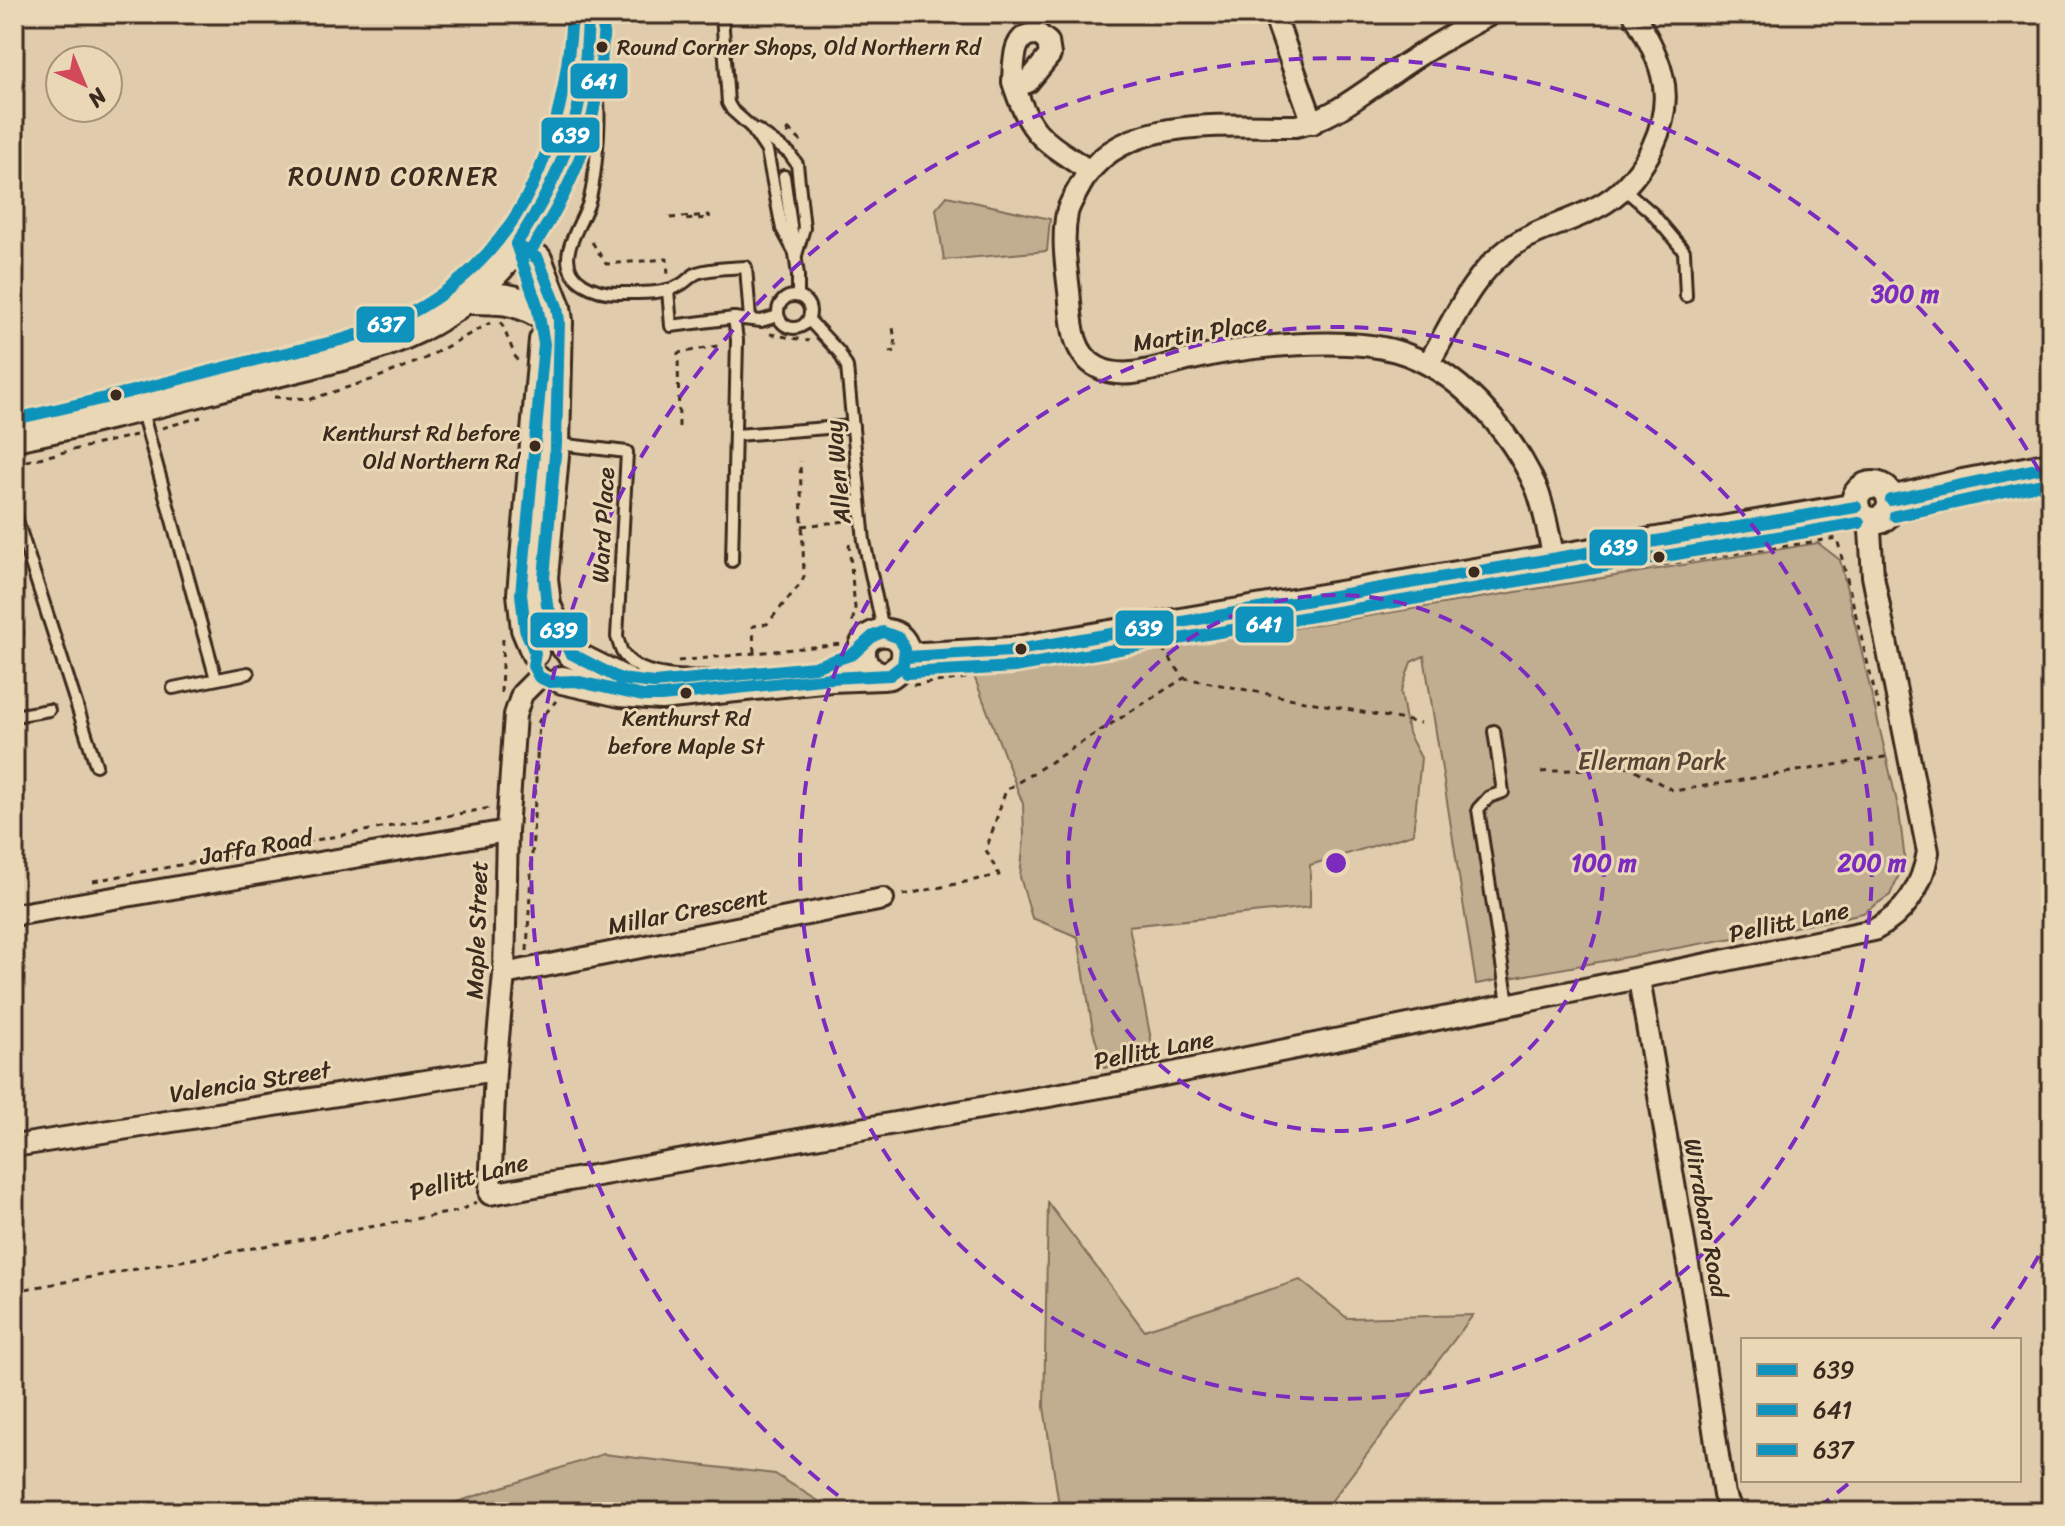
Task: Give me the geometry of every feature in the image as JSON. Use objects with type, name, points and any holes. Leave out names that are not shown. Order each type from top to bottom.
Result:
[{"type":"main road","points":[[14,435],[145,419],[416,328],[466,298],[516,244],[559,174],[584,80],[588,14]]},
{"type":"main road","points":[[516,244],[541,313],[544,344],[544,578],[547,605],[568,650]]},
{"type":"main road","points":[[516,244],[538,259],[557,307],[560,334],[521,594],[525,629],[551,678],[620,693],[661,696],[831,678],[892,681]]},
{"type":"main road","points":[[466,298],[509,299],[523,302],[541,313]]},
{"type":"main road","points":[[906,657],[1011,651],[1554,557],[1865,514],[1860,490],[1870,485],[1881,487],[1891,500],[2051,466]]},
{"type":"main road","points":[[551,678],[549,643],[620,679],[654,683],[814,667],[839,659],[860,638],[899,638],[906,657],[892,681]]},
{"type":"main road","points":[[860,638],[867,669],[892,681]]},
{"type":"street","points":[[1274,14],[1313,123]]},
{"type":"street","points":[[1015,87],[1029,124],[1045,141],[1088,170],[1107,153],[1142,137],[1178,127],[1296,126],[1313,123],[1441,40],[1491,14]]},
{"type":"street","points":[[1428,364],[1467,291],[1495,260],[1537,232],[1607,201],[1623,188],[1646,159],[1660,124],[1664,100],[1663,76],[1634,14]]},
{"type":"street","name":"Martin Place","points":[[1088,170],[1068,211],[1064,251],[1073,332],[1082,354],[1096,367],[1109,372],[1154,370],[1238,350],[1314,344],[1396,351],[1428,364],[1471,396],[1516,451],[1537,489],[1554,557]]},
{"type":"street","name":"Pellitt Lane","points":[[490,1194],[1129,1082],[1874,930],[1899,913],[1910,900],[1924,875],[1928,852],[1873,576],[1870,531],[1865,514]]},
{"type":"street","name":"Maple Street","points":[[490,1194],[495,1070],[504,974],[507,831],[515,715],[522,694],[551,678]]},
{"type":"street","name":"Jaffa Road","points":[[14,915],[507,831]]},
{"type":"street","name":"Millar Crescent","points":[[504,974],[883,899]]},
{"type":"street","name":"Wirrabara Road","points":[[1639,979],[1724,1495],[1733,1512]]},
{"type":"street","name":"Valencia Street","points":[[14,1146],[495,1070]]},
{"type":"lane","points":[[722,14],[728,103],[751,127],[789,153],[797,164],[804,228],[796,255]]},
{"type":"lane","points":[[584,80],[594,83],[599,92],[595,162],[588,204],[568,253],[569,266],[583,285],[599,293],[668,290],[696,273],[746,267],[750,319]]},
{"type":"lane","points":[[751,127],[770,158],[782,229],[796,255]]},
{"type":"lane","points":[[778,316],[789,328],[801,327],[809,320],[809,305],[798,296],[796,255],[784,176]]},
{"type":"lane","points":[[1623,188],[1652,213],[1684,251],[1686,296]]},
{"type":"lane","points":[[668,290],[671,326],[734,318],[766,320],[778,316]]},
{"type":"lane","points":[[778,316],[783,300],[798,296]]},
{"type":"lane","points":[[732,561],[737,340],[734,318]]},
{"type":"lane","name":"Allen Way","points":[[809,320],[839,352],[847,367],[864,541],[860,638]]},
{"type":"lane","points":[[145,419],[216,679]]},
{"type":"lane","points":[[736,435],[853,426]]},
{"type":"lane","name":"Ward Place","points":[[545,443],[627,452],[617,637],[622,654],[639,667],[677,677],[720,676]]},
{"type":"lane","points":[[14,511],[96,765]]},
{"type":"lane","points":[[173,688],[248,673]]},
{"type":"lane","points":[[14,716],[49,710]]},
{"type":"lane","points":[[1494,731],[1503,792],[1489,797],[1478,809],[1508,1003]]},
{"type":"path","points":[[789,134],[788,129],[802,142]]},
{"type":"path","points":[[670,218],[709,215],[710,218],[682,220]]},
{"type":"path","points":[[592,242],[606,264],[667,259],[668,290]]},
{"type":"path","points":[[270,397],[311,399],[374,379],[424,359],[499,317],[521,373]]},
{"type":"path","points":[[889,352],[896,351],[893,327]]},
{"type":"path","points":[[679,427],[678,353],[772,334],[812,342]]},
{"type":"path","points":[[14,464],[145,419],[210,414]]},
{"type":"path","points":[[754,652],[753,626],[767,624],[804,576],[800,461]]},
{"type":"path","points":[[802,526],[847,521]]},
{"type":"path","points":[[670,661],[840,645],[860,638],[848,535]]},
{"type":"path","points":[[1616,572],[1837,538],[1880,714]]},
{"type":"path","points":[[500,704],[504,624]]},
{"type":"path","points":[[1158,642],[1184,678]]},
{"type":"path","points":[[892,681],[979,675]]},
{"type":"path","points":[[526,970],[539,721],[556,701],[551,678]]},
{"type":"path","points":[[883,899],[999,875],[986,850],[1006,790],[1184,678],[1420,723]]},
{"type":"path","points":[[1541,772],[1628,766],[1674,791],[1890,758],[1887,743]]},
{"type":"path","points":[[91,881],[490,809]]},
{"type":"path","name":"Pellitt Lane","points":[[14,1291],[459,1211],[490,1194]]},
{"type":"green space","points":[[947,196],[1050,219],[1047,251],[944,260],[936,209]]},
{"type":"green space","name":"Ellerman Park","points":[[1818,543],[1840,560],[1899,811],[1905,861],[1890,895],[1863,913],[1822,922],[1476,984],[1424,656],[1411,662],[1401,692],[1408,733],[1421,758],[1413,834],[1310,865],[1310,907],[1129,926],[1154,1055],[1104,1068],[1093,1031],[1078,937],[1032,918],[1020,877],[1024,839],[1023,804],[974,676],[1245,636]]},
{"type":"green space","points":[[1048,1203],[1144,1330],[1300,1280],[1347,1318],[1473,1315],[1323,1512],[1060,1512],[1044,1407]]},
{"type":"green space","points":[[603,1454],[775,1474],[836,1512],[202,1512],[283,1506],[448,1505]]},
{"type":"transit line","name":"637","points":[[14,419],[350,337],[411,313],[451,287],[484,257],[511,224],[532,186],[560,104],[572,14]]},
{"type":"transit line","name":"639","points":[[516,244],[549,189],[571,135],[583,78],[588,14]]},
{"type":"transit line","name":"641","points":[[529,253],[563,196],[586,140],[599,81],[604,14]]},
{"type":"transit line","name":"639","points":[[516,244],[538,259],[557,307],[559,321],[556,444],[544,578],[547,605],[570,653],[620,679],[654,683],[814,667],[853,654],[873,636],[883,632],[899,638],[905,649],[903,665],[890,675],[831,678],[661,696],[643,696],[575,681],[550,682],[539,677],[533,666],[535,653],[525,629],[521,594],[544,344],[537,305],[516,244]]},
{"type":"transit line","name":"639","points":[[1891,500],[2051,466]]},
{"type":"transit line","name":"641","points":[[1895,516],[2051,482]]},
{"type":"transit line","name":"639","points":[[906,657],[1011,651],[1856,507]]},
{"type":"transit line","name":"641","points":[[907,673],[1014,667],[1859,523]]},
{"type":"place","name":"Round Corner Shops, Old Northern Rd","points":[[602,47]]},
{"type":"place","name":"Kenthurst Rd before Old Northern Rd","points":[[535,446]]},
{"type":"place","name":"Kenthurst Rd before Maple St","points":[[686,693]]},
{"type":"district","name":"ROUND CORNER","points":[[394,176]]}]
